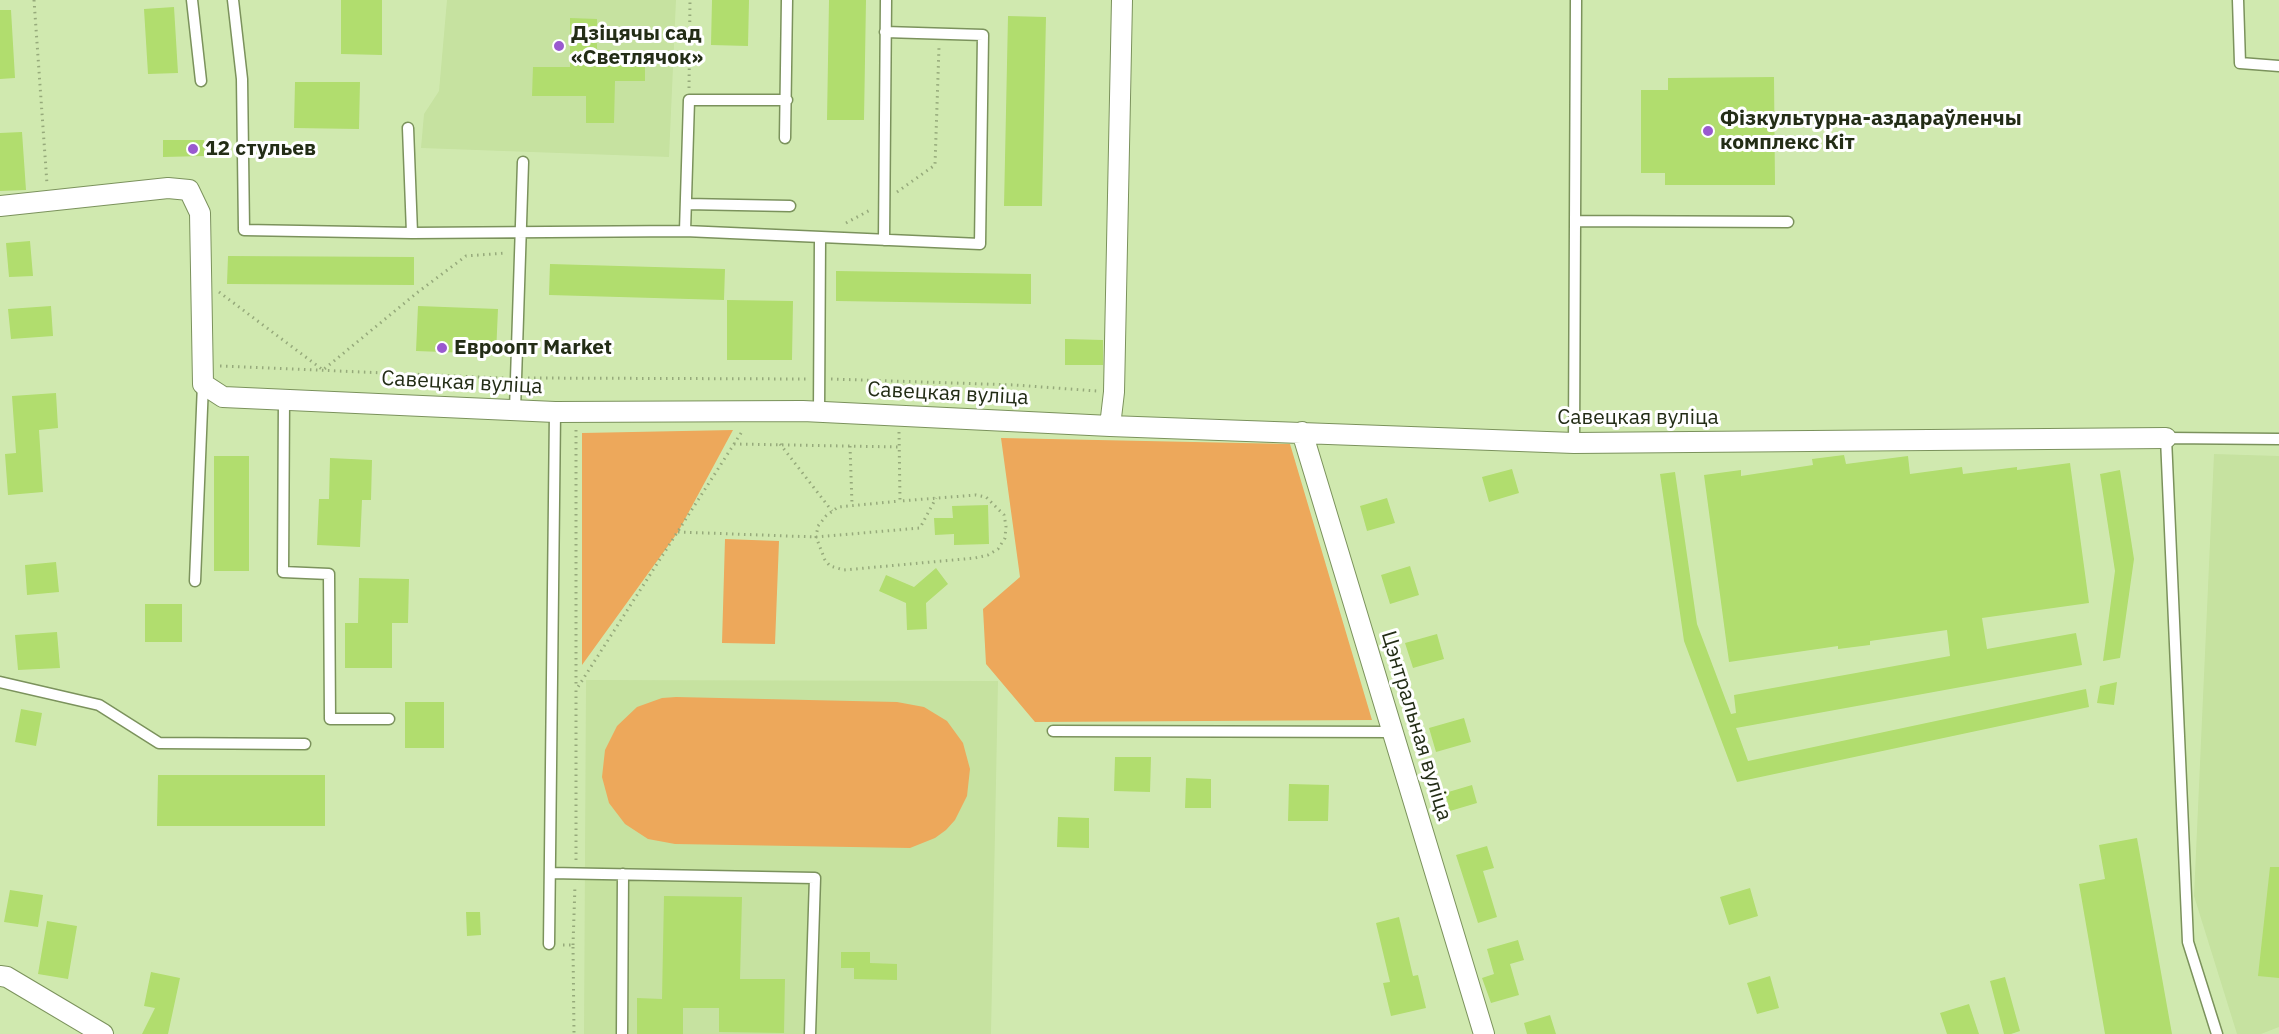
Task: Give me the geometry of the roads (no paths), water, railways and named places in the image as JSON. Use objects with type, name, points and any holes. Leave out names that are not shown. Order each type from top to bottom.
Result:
[{"type":"street","points":[[1110,426],[1114,392],[1122,0]]},
{"type":"street","points":[[0,206],[168,188],[189,190],[201,213],[203,375]]},
{"type":"street","name":"Савецкая вуліца","points":[[203,375],[223,397],[555,412],[819,412],[1110,426],[1574,443],[2166,438]]},
{"type":"street","name":"Цэнтральная вуліца","points":[[1302,432],[1484,1034]]},
{"type":"street","points":[[0,976],[7,977],[103,1034]]},
{"type":"lane","points":[[192,0],[201,81]]},
{"type":"lane","points":[[233,0],[242,79],[244,230],[412,233],[685,231],[980,244],[983,35],[885,32]]},
{"type":"lane","points":[[785,138],[787,0]]},
{"type":"lane","points":[[884,240],[886,0]]},
{"type":"lane","points":[[1574,443],[1576,0]]},
{"type":"lane","points":[[2238,0],[2240,63],[2279,66]]},
{"type":"lane","points":[[685,231],[689,100],[787,100]]},
{"type":"lane","points":[[408,128],[412,233]]},
{"type":"lane","points":[[515,410],[523,162]]},
{"type":"lane","points":[[686,204],[790,206]]},
{"type":"lane","points":[[1576,221],[1788,222]]},
{"type":"lane","points":[[819,412],[820,238]]},
{"type":"lane","points":[[195,581],[203,375]]},
{"type":"lane","points":[[284,399],[283,572],[329,574],[330,719],[388,719]]},
{"type":"lane","points":[[549,945],[555,412]]},
{"type":"lane","points":[[2217,1034],[2188,942],[2166,438],[2279,439]]},
{"type":"lane","points":[[0,682],[99,705],[159,743],[305,744]]},
{"type":"lane","points":[[1053,731],[1393,732]]},
{"type":"lane","points":[[550,873],[815,878],[810,1034]]},
{"type":"lane","points":[[622,1034],[623,874]]},
{"type":"place","name":"Дзіцячы сад «Светлячок»","points":[[559,46]]},
{"type":"place","name":"Фізкультурна-аздараўленчы комплекс Кіт","points":[[1708,131]]},
{"type":"place","name":"12 стульев","points":[[193,149]]},
{"type":"place","name":"Евроопт Market","points":[[442,348]]}]
